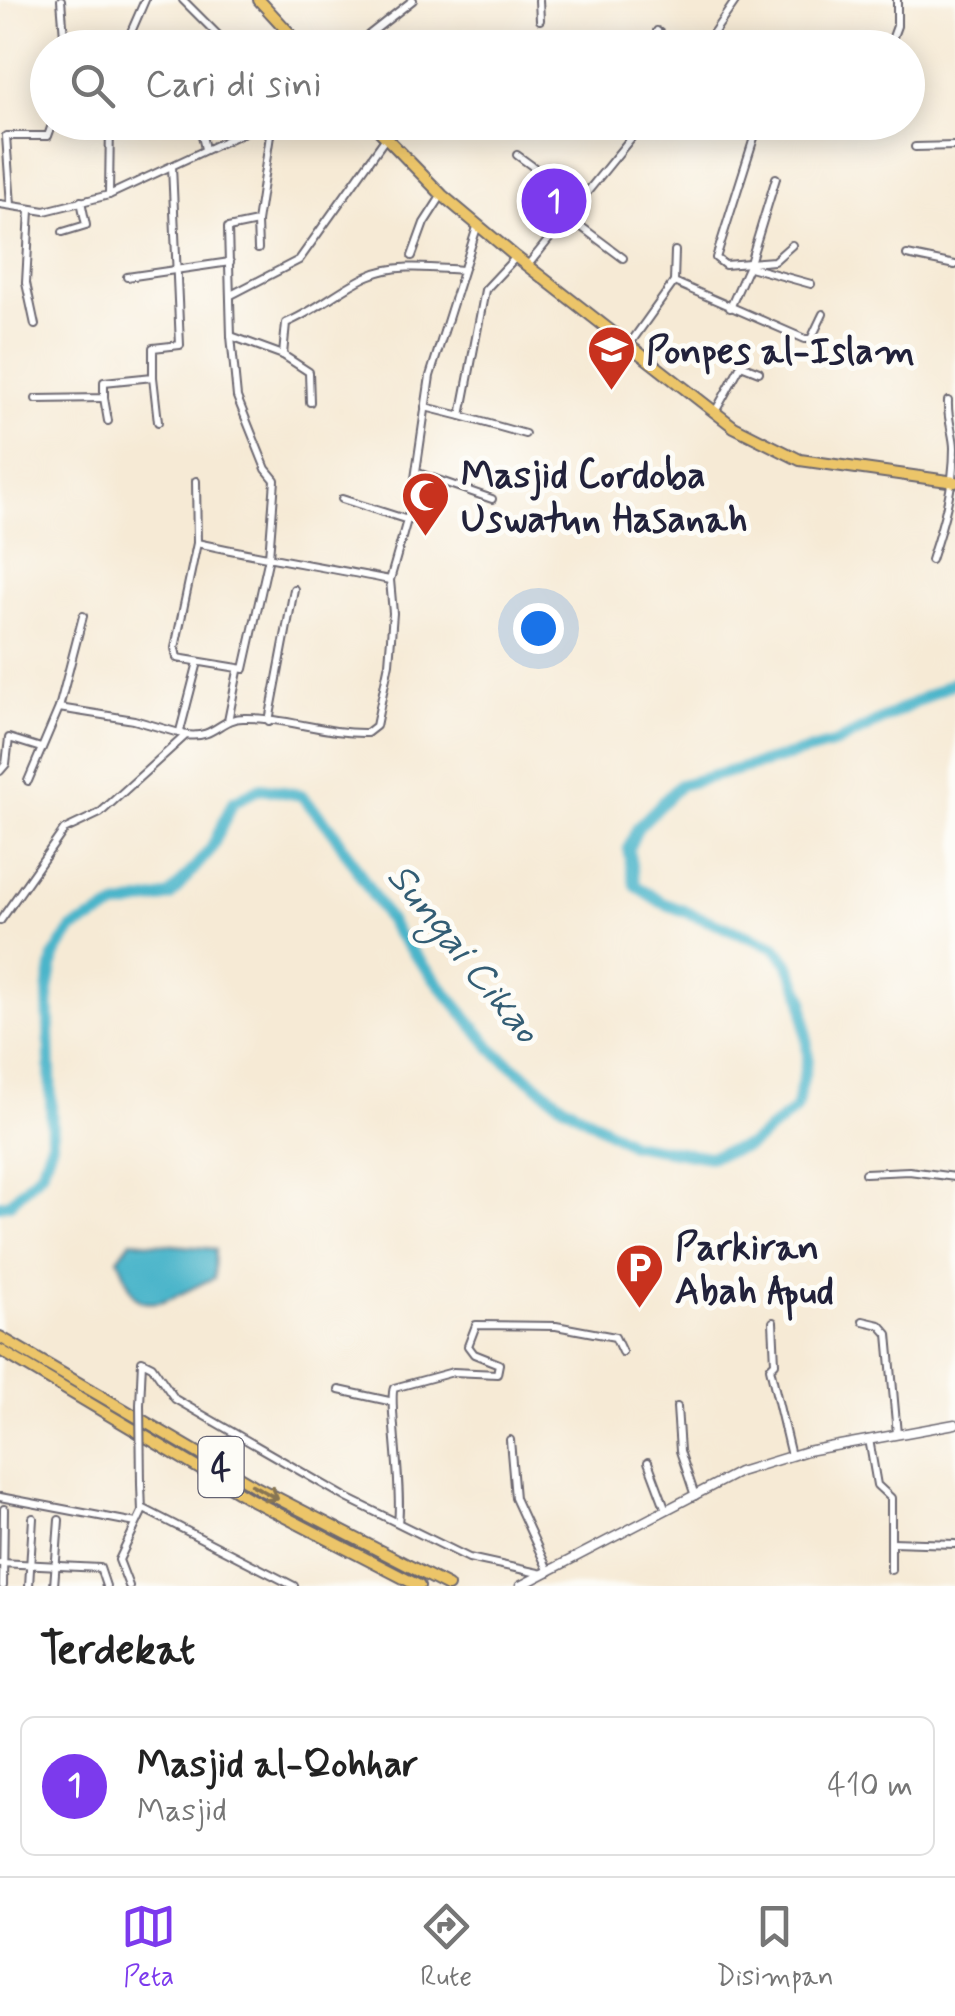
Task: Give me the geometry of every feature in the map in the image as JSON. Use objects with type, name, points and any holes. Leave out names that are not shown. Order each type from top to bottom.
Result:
[{"type":"highway","points":[[259,0],[287,30]]},
{"type":"highway","points":[[386,140],[442,195],[516,257],[530,262],[571,302],[714,413],[763,445],[800,460],[953,482]]},
{"type":"highway","name":"4","points":[[0,1337],[258,1488],[448,1586]]},
{"type":"highway","name":"4","points":[[0,1350],[252,1500],[419,1586]]},
{"type":"street","points":[[61,0],[64,30]]},
{"type":"street","points":[[132,30],[145,0]]},
{"type":"street","points":[[184,0],[213,30]]},
{"type":"street","points":[[375,30],[413,0]]},
{"type":"street","points":[[539,0],[540,20]]},
{"type":"street","points":[[716,30],[736,0]]},
{"type":"street","points":[[896,30],[897,0]]},
{"type":"street","points":[[10,205],[7,134],[30,135]]},
{"type":"street","points":[[109,195],[110,140]]},
{"type":"street","points":[[203,140],[205,149]]},
{"type":"street","points":[[0,204],[45,211],[109,195],[226,140]]},
{"type":"street","points":[[258,249],[257,222],[267,140]]},
{"type":"street","points":[[231,295],[299,260],[384,140]]},
{"type":"street","points":[[530,262],[629,140]]},
{"type":"street","points":[[753,140],[716,258],[724,266],[750,265],[780,258],[792,246]]},
{"type":"street","points":[[915,148],[955,146]]},
{"type":"street","points":[[518,155],[580,201]]},
{"type":"street","points":[[158,422],[152,348],[180,345],[172,166]]},
{"type":"street","points":[[730,308],[750,265],[776,178]]},
{"type":"street","points":[[412,256],[424,223],[442,195]]},
{"type":"street","points":[[63,232],[86,225],[81,202]]},
{"type":"street","points":[[30,210],[26,283],[35,325]]},
{"type":"street","points":[[567,216],[623,258]]},
{"type":"street","points":[[196,481],[197,543],[175,653],[177,658],[238,671],[247,666],[270,557],[275,480],[266,470],[237,398],[231,336],[228,227],[257,222]]},
{"type":"street","points":[[60,708],[209,736],[228,722],[243,718],[338,732],[373,730],[389,664],[390,580],[408,520],[425,407],[478,223]]},
{"type":"street","points":[[628,346],[674,282],[674,251]]},
{"type":"street","points":[[907,255],[955,265]]},
{"type":"street","points":[[460,416],[484,290],[516,257]]},
{"type":"street","points":[[127,276],[230,262]]},
{"type":"street","points":[[750,265],[811,284]]},
{"type":"street","points":[[283,355],[286,324],[315,312],[369,275],[396,267],[462,270]]},
{"type":"street","points":[[674,282],[808,340],[823,314]]},
{"type":"street","points":[[231,336],[283,355],[311,374],[310,402]]},
{"type":"street","points":[[714,413],[741,365],[759,372]]},
{"type":"street","points":[[108,421],[104,382],[152,377]]},
{"type":"street","points":[[36,400],[104,398]]},
{"type":"street","points":[[931,560],[953,482],[954,440],[948,430],[948,402]]},
{"type":"street","points":[[425,407],[525,434]]},
{"type":"street","points":[[417,473],[492,498]]},
{"type":"street","points":[[342,499],[408,520]]},
{"type":"street","points":[[197,543],[390,580]]},
{"type":"street","points":[[269,721],[294,589]]},
{"type":"street","points":[[28,782],[60,708],[83,616]]},
{"type":"street","points":[[0,920],[64,830],[100,814],[183,733],[198,662]]},
{"type":"street","points":[[228,722],[238,671]]},
{"type":"street","points":[[0,771],[6,764],[10,738],[41,748]]},
{"type":"street","points":[[864,1173],[910,1171],[955,1178]]},
{"type":"street","points":[[863,1321],[880,1325],[888,1334],[897,1434]]},
{"type":"street","points":[[773,1322],[775,1364],[770,1368],[791,1456]]},
{"type":"street","points":[[398,1522],[400,1466],[390,1401],[394,1388],[452,1372],[499,1372],[497,1362],[471,1352],[468,1340],[476,1325],[556,1326],[615,1336],[622,1352]]},
{"type":"street","points":[[129,1586],[119,1560],[142,1508],[142,1361],[152,1366],[174,1399],[398,1522],[469,1558],[547,1573]]},
{"type":"street","points":[[339,1390],[390,1401]]},
{"type":"street","points":[[677,1407],[680,1450],[695,1497]]},
{"type":"street","points":[[520,1586],[740,1472],[791,1456],[955,1424]]},
{"type":"street","points":[[869,1439],[877,1486],[890,1496],[892,1570]]},
{"type":"street","points":[[510,1440],[514,1494],[547,1573]]},
{"type":"street","points":[[648,1462],[666,1510]]},
{"type":"street","points":[[0,1497],[136,1523]]},
{"type":"street","points":[[142,1508],[294,1586]]},
{"type":"street","points":[[2,1586],[4,1509]]},
{"type":"street","points":[[30,1586],[32,1518]]},
{"type":"street","points":[[54,1586],[59,1520]]},
{"type":"street","points":[[892,1542],[955,1544]]},
{"type":"street","points":[[2,1563],[100,1568],[106,1586]]},
{"type":"water","points":[[131,1241],[215,1249],[214,1278],[161,1301],[141,1301],[134,1295],[118,1259]]},
{"type":"waterway","name":"Sungai Cikao","points":[[0,1205],[10,1203],[41,1172],[52,1143],[48,991],[54,956],[72,929],[116,907],[170,896],[211,849],[233,802],[261,788],[301,795],[333,831],[396,932],[496,1053],[559,1102],[631,1144],[709,1157],[750,1145],[796,1109],[808,1057],[803,998],[788,963],[775,947],[661,902],[635,885],[628,849],[638,827],[680,785],[836,743],[955,682]]},
{"type":"place","name":"Masjid al-Qohhar","points":[[554,201]]},
{"type":"place","name":"Ponpes al-Islam","points":[[611,392]]},
{"type":"place","name":"Masjid Cordoba Uswatun Hasanah","points":[[426,538]]},
{"type":"place","name":"Parkiran Abah Apud","points":[[640,1310]]}]
